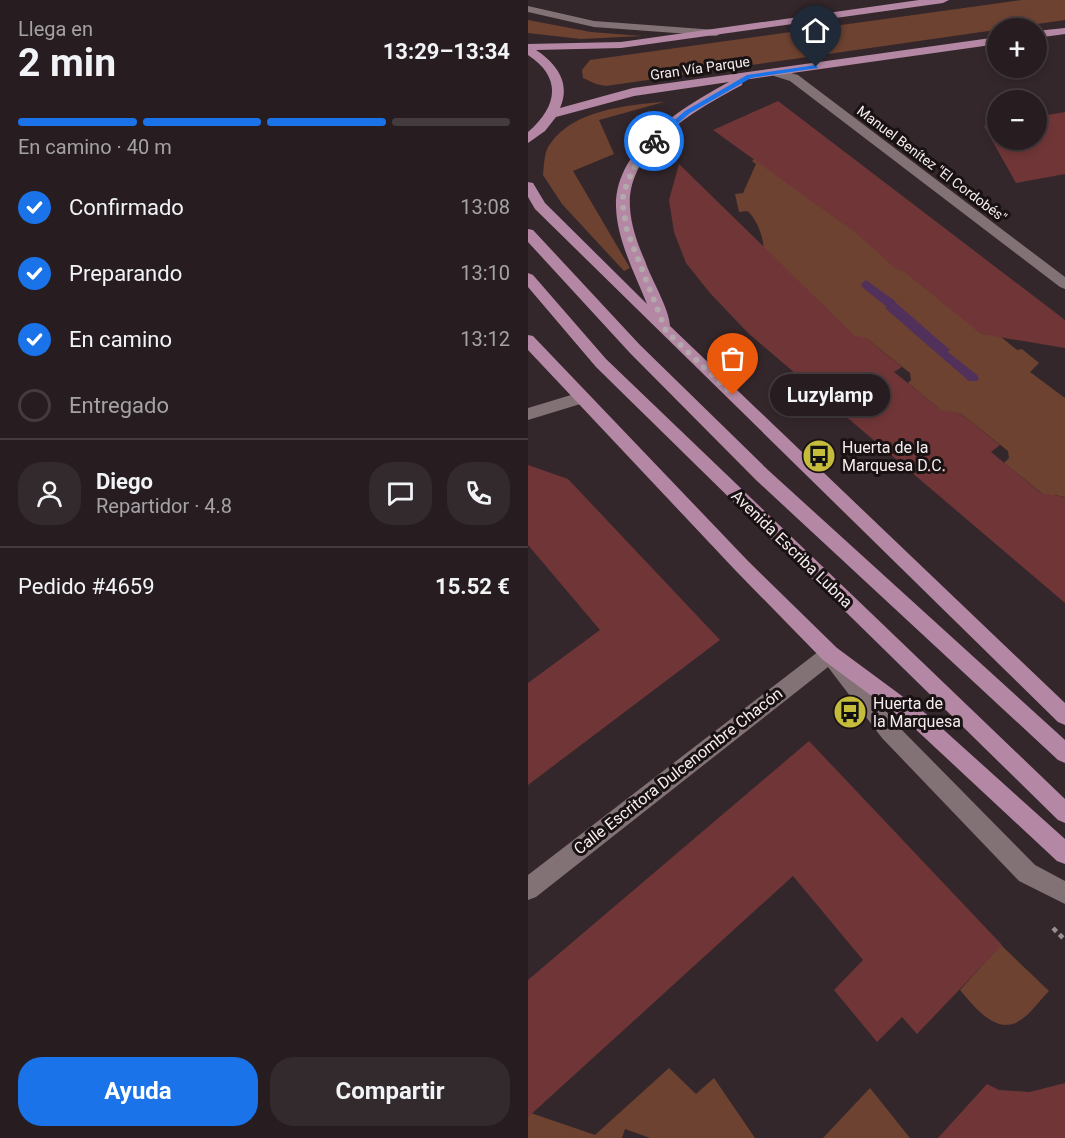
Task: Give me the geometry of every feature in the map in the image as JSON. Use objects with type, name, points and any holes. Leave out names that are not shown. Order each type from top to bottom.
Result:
[{"type":"main road","name":"Gran Vía Parque","points":[[528,48],[621,45],[943,0]]},
{"type":"main road","points":[[1047,33],[1065,30]]},
{"type":"main road","name":"Gran Vía Parque","points":[[552,114],[633,92],[987,42]]},
{"type":"main road","points":[[528,48],[548,64],[558,81],[558,101],[552,114],[530,138]]},
{"type":"main road","points":[[666,331],[627,231],[623,207],[627,182],[640,158],[668,127],[721,91],[749,76]]},
{"type":"main road","points":[[528,186],[540,206],[666,331],[1065,716]]},
{"type":"main road","name":"Avenida Escriba Lubna","points":[[528,233],[635,349],[762,475],[1065,753]]},
{"type":"main road","name":"Avenida Escriba Lubna","points":[[528,278],[601,363],[1065,813]]},
{"type":"main road","points":[[528,340],[581,398],[830,654],[918,719],[1065,854]]},
{"type":"street","points":[[528,9],[594,24],[716,33]]},
{"type":"street","name":"Manuel Benítez \"El Cordobés\"","points":[[778,73],[794,78],[1065,284]]},
{"type":"street","points":[[528,414],[581,398]]},
{"type":"street","points":[[830,654],[889,731],[1027,873],[1065,893]]},
{"type":"street","name":"Calle Escritora Dulcenombre Chacón","points":[[528,889],[830,654]]},
{"type":"shaded area","points":[[1022,0],[1065,0],[1065,20],[1047,23],[1047,18],[987,18],[987,31],[606,86],[583,78],[582,70],[590,60]]},
{"type":"shaded area","points":[[528,20],[591,32],[642,36],[581,39],[528,33]]},
{"type":"shaded area","points":[[664,102],[599,120],[614,154],[573,171],[630,268],[624,271],[562,204],[543,175],[545,155],[548,147],[560,133],[586,117],[602,111]]},
{"type":"shaded area","points":[[758,156],[906,271],[982,334],[989,335],[995,332],[1017,350],[1022,349],[1039,363],[1030,372],[1065,398],[1065,497],[1055,495],[1049,499],[1004,463],[1009,458],[1008,451],[960,413],[948,416],[908,383],[911,380],[910,373],[866,338],[853,340],[763,248],[761,234],[756,223],[747,211],[739,212],[735,194],[743,193],[756,164],[752,161]]},
{"type":"shaded area","points":[[895,302],[950,350],[940,356],[885,308]]},
{"type":"shaded area","points":[[1001,945],[1049,991],[1022,1019],[1013,1024],[1004,1025],[987,1018],[960,990]]},
{"type":"shaded area","points":[[669,1068],[696,1094],[714,1078],[755,1138],[650,1138],[625,1129],[622,1138],[528,1138],[528,1112],[595,1135]]},
{"type":"shaded area","points":[[870,1088],[910,1138],[823,1138]]},
{"type":"building","points":[[778,101],[1065,320],[1065,348],[981,334],[903,271],[897,270],[857,234],[713,130]]},
{"type":"building","points":[[1065,112],[1065,174],[1016,183],[997,150],[1047,150],[1047,115]]},
{"type":"building","points":[[679,164],[855,336],[866,338],[902,367],[894,372],[941,410],[960,413],[1000,445],[991,452],[1041,493],[1065,497],[1065,603],[748,333],[710,293],[686,263],[674,232],[669,200]]},
{"type":"building","points":[[528,465],[568,479],[720,640],[528,785],[528,683],[600,630],[528,545]]},
{"type":"building","points":[[809,741],[1002,945],[917,1034],[902,1017],[877,1042],[834,990],[863,960],[793,876],[528,1117],[528,980]]},
{"type":"building","points":[[1065,1083],[1065,1138],[938,1138],[987,1084],[999,1090],[1030,1092]]},
{"type":"waterway","points":[[866,284],[891,304]]},
{"type":"waterway","points":[[944,353],[973,378]]},
{"type":"way so far","points":[[654,141],[633,169],[623,194],[627,231],[666,331],[733,395]]},
{"type":"place","name":"Luzylamp","points":[[733,395]]},
{"type":"place","name":"Huerta de la Marquesa D.C.","points":[[819,456]]},
{"type":"place","name":"Huerta de la Marquesa","points":[[850,712]]},
{"type":"route","points":[[654,141],[688,112],[749,76],[816,67]]}]
